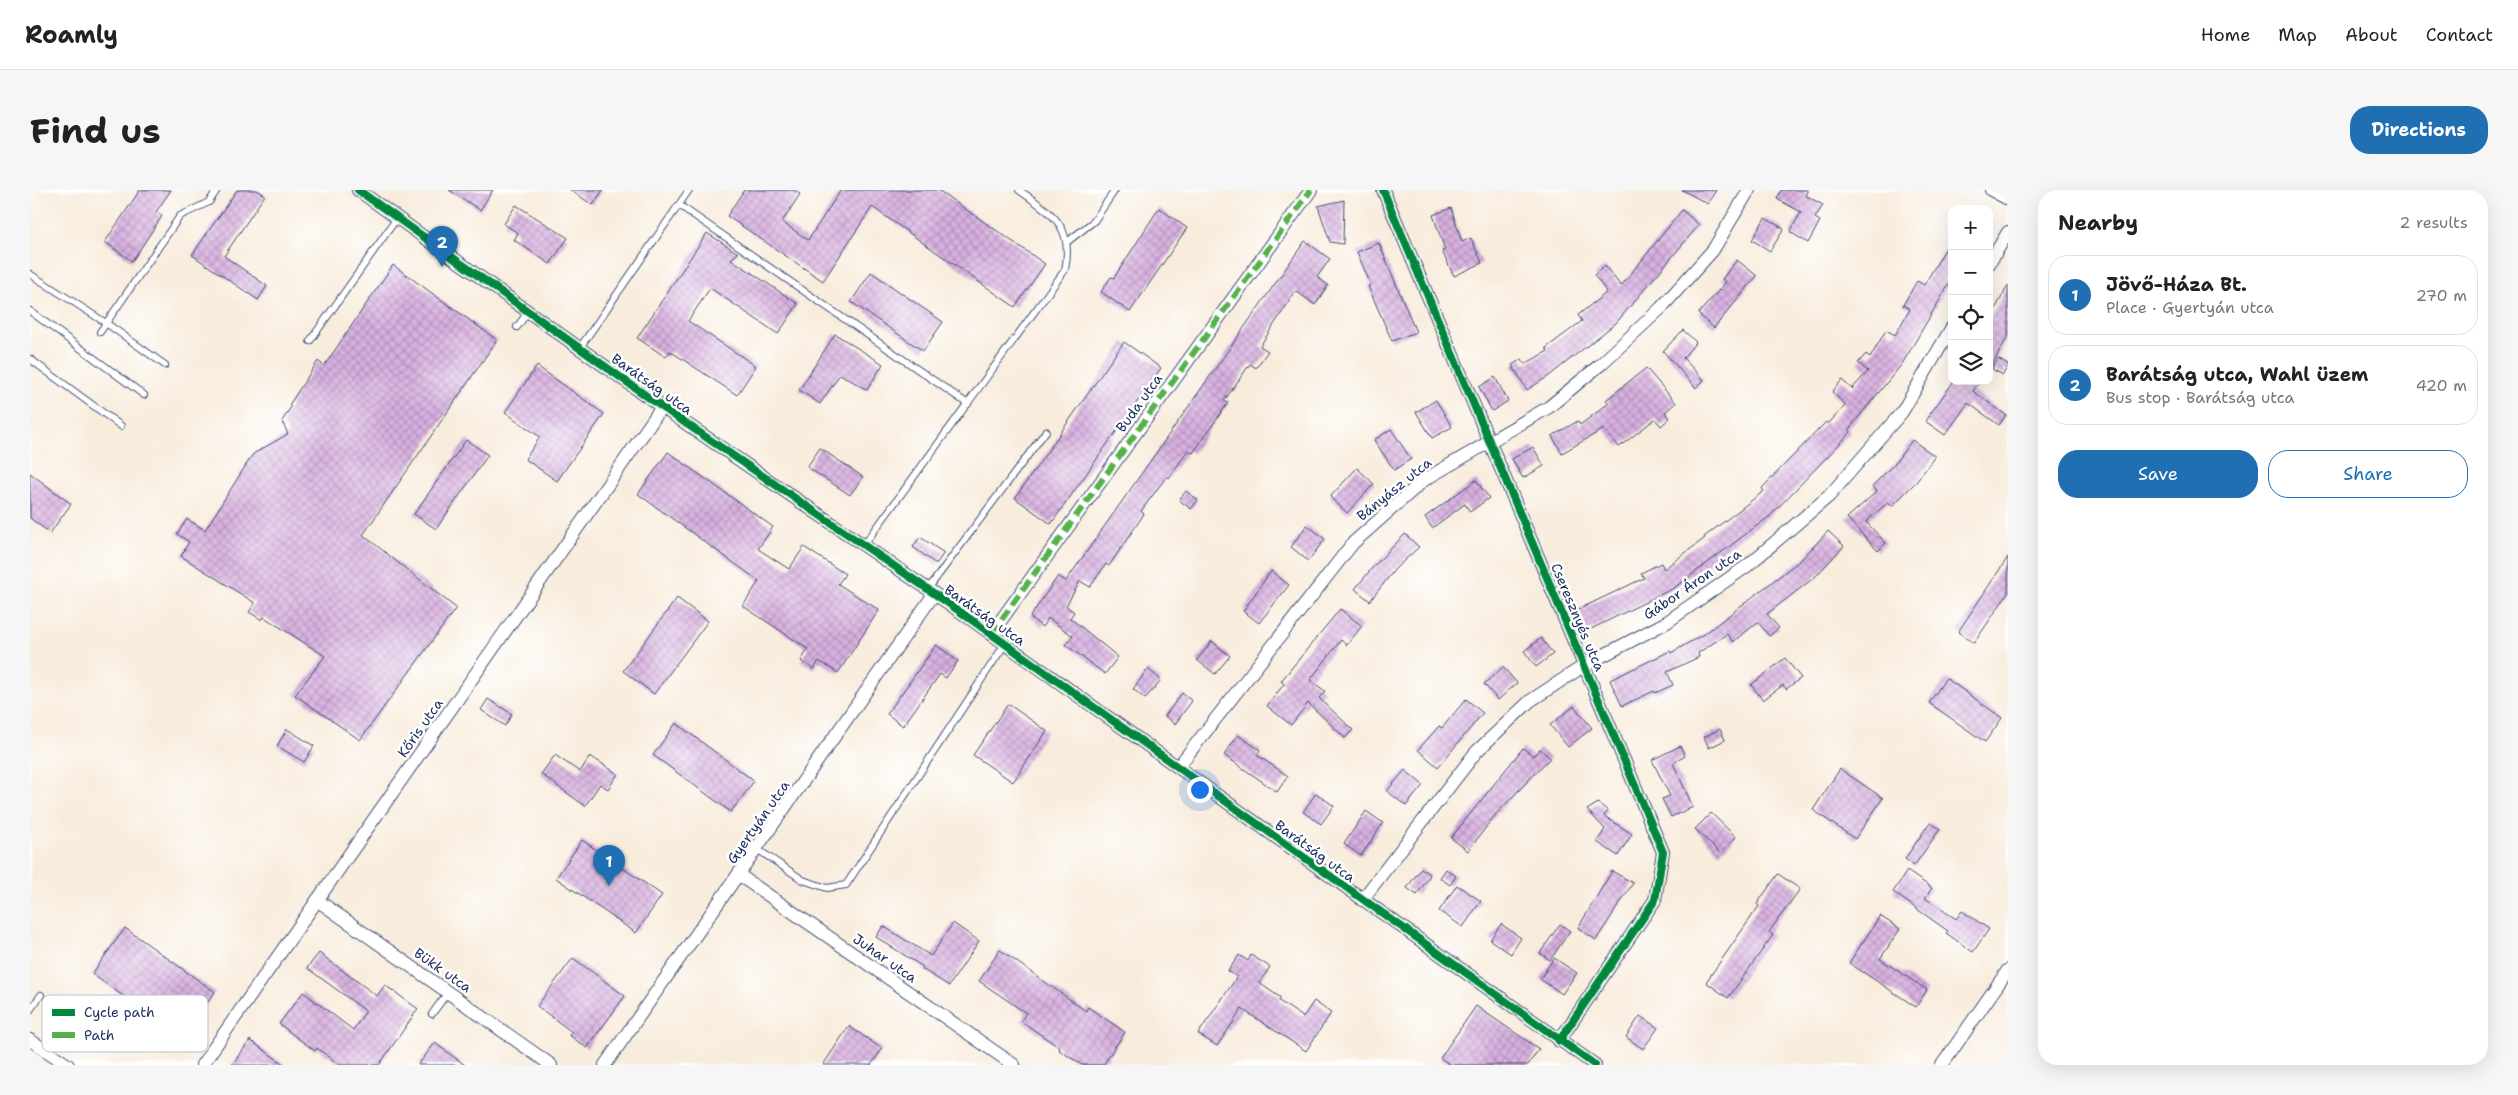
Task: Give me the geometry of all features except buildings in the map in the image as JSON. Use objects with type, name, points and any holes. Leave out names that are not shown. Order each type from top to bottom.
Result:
[{"type":"street","name":"Barátság utca","points":[[358,190],[662,407],[991,634],[1595,1065]]},
{"type":"street","name":"Buda utca","points":[[991,634],[1311,190]]},
{"type":"street","name":"Cseresznyés utca","points":[[1383,190],[1663,852],[1655,900],[1559,1041]]},
{"type":"street","name":"Bányász utca","points":[[1178,767],[1353,543],[1424,480],[1549,407],[1601,364],[1660,308],[1713,250],[1749,190]]},
{"type":"street","points":[[1991,190],[2007,196]]},
{"type":"street","points":[[1993,257],[2008,232]]},
{"type":"street","name":"Gábor Áron utca","points":[[1362,900],[1476,752],[1530,701],[1585,665],[1667,622],[1747,566],[1829,496],[1902,412],[1948,335]]},
{"type":"street","name":"Kőris utca","points":[[202,1065],[662,407]]},
{"type":"street","name":"Gyertyán utca","points":[[605,1065],[740,875],[931,592]]},
{"type":"street","name":"Juhar utca","points":[[740,875],[1014,1065]]},
{"type":"street","name":"Bükk utca","points":[[317,900],[551,1065]]},
{"type":"street","points":[[1942,1065],[2008,970]]},
{"type":"street","points":[[30,1040],[42,1048]]},
{"type":"street","points":[[48,1052],[68,1065]]},
{"type":"lane","points":[[100,332],[180,216],[209,202],[217,190]]},
{"type":"lane","points":[[580,349],[689,190]]},
{"type":"lane","points":[[864,545],[1065,270],[1067,242],[1062,225],[1052,214],[1019,190]]},
{"type":"lane","points":[[1067,242],[1094,221],[1115,190]]},
{"type":"lane","points":[[679,204],[968,404]]},
{"type":"lane","points":[[310,341],[397,218]]},
{"type":"lane","points":[[30,274],[106,323],[165,365]]},
{"type":"lane","points":[[30,311],[144,395]]},
{"type":"lane","points":[[517,327],[528,312]]},
{"type":"lane","points":[[30,359],[121,426]]},
{"type":"lane","points":[[931,592],[1046,431]]},
{"type":"lane","points":[[757,849],[803,880],[827,888],[846,885],[1005,644]]},
{"type":"lane","points":[[432,1014],[448,992]]},
{"type":"lane","points":[[30,1010],[41,996]]},
{"type":"marked path","points":[[991,634],[1311,190]]},
{"type":"cycle path","points":[[358,190],[662,407],[948,603],[1595,1065]]},
{"type":"cycle path","points":[[1383,190],[1663,852],[1655,900],[1559,1041]]},
{"type":"place","name":"Barátság utca, Wahl üzem","points":[[442,267]]},
{"type":"place","name":"Jövő-Háza Bt.","points":[[609,886]]}]
